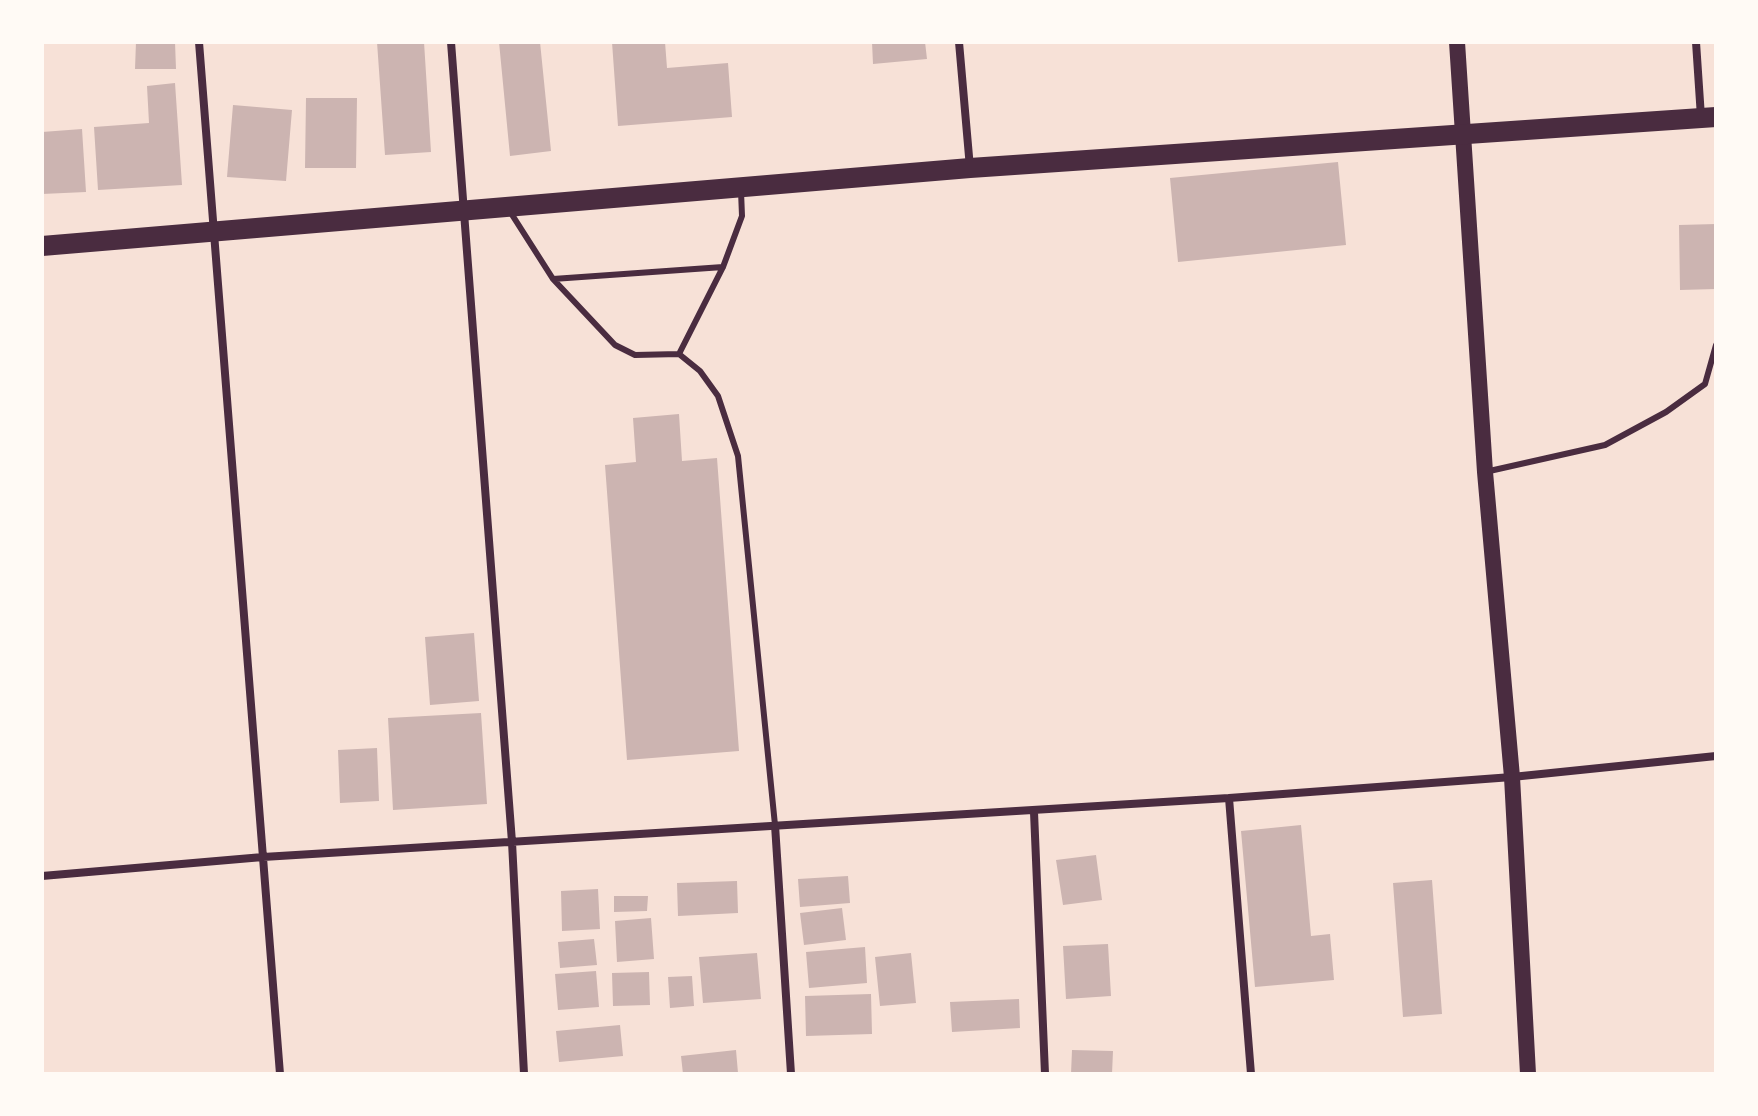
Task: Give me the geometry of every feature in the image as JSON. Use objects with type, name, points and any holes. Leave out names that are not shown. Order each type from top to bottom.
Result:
[{"type":"main road","points":[[1457,42],[1485,472],[1512,777],[1528,1074]]},
{"type":"main road","points":[[42,246],[214,234],[970,168],[1709,117]]},
{"type":"street","points":[[199,42],[280,1074]]},
{"type":"street","points":[[451,42],[512,842],[524,1074]]},
{"type":"street","points":[[959,42],[970,168]]},
{"type":"street","points":[[1696,42],[1709,117]]},
{"type":"street","points":[[42,876],[263,857],[1034,812],[1512,777],[1716,756]]},
{"type":"street","points":[[1229,798],[1251,1074]]},
{"type":"street","points":[[1034,812],[1045,1074]]},
{"type":"street","points":[[775,825],[791,1074]]},
{"type":"lane","points":[[679,354],[723,267],[742,216],[741,188]]},
{"type":"lane","points":[[508,208],[553,279],[615,345],[635,355],[679,354],[700,371],[718,396],[738,456],[775,825]]},
{"type":"lane","points":[[553,279],[723,267]]},
{"type":"lane","points":[[1485,472],[1605,445],[1666,412],[1705,384],[1716,345]]},
{"type":"building","points":[[136,42],[175,42],[176,69],[135,69]]},
{"type":"building","points":[[377,42],[424,42],[431,152],[385,155]]},
{"type":"building","points":[[499,42],[540,42],[551,151],[510,156]]},
{"type":"building","points":[[612,42],[665,42],[667,68],[728,63],[732,117],[618,126]]},
{"type":"building","points":[[872,42],[925,42],[927,59],[873,64]]},
{"type":"building","points":[[175,83],[182,185],[98,190],[94,127],[149,123],[147,86]]},
{"type":"building","points":[[306,98],[357,98],[356,168],[305,168]]},
{"type":"building","points":[[233,105],[292,110],[286,181],[227,177]]},
{"type":"building","points":[[82,129],[86,192],[42,194],[42,132]]},
{"type":"building","points":[[1338,162],[1346,245],[1178,262],[1170,178]]},
{"type":"building","points":[[1716,224],[1716,289],[1680,290],[1679,225]]},
{"type":"building","points":[[679,414],[682,461],[717,458],[739,751],[627,760],[605,465],[636,462],[633,418]]},
{"type":"building","points":[[474,633],[479,701],[430,705],[425,637]]},
{"type":"building","points":[[481,713],[487,804],[393,810],[388,718]]},
{"type":"building","points":[[377,748],[379,801],[340,803],[338,750]]},
{"type":"building","points":[[1301,825],[1311,936],[1330,934],[1334,980],[1255,987],[1241,831]]},
{"type":"building","points":[[1096,855],[1102,900],[1063,905],[1056,860]]},
{"type":"building","points":[[848,876],[850,903],[800,907],[798,879]]},
{"type":"building","points":[[1432,880],[1442,1014],[1403,1017],[1393,883]]},
{"type":"building","points":[[737,881],[738,913],[678,916],[677,883]]},
{"type":"building","points":[[598,889],[600,929],[562,931],[561,891]]},
{"type":"building","points":[[614,896],[648,896],[647,911],[614,912]]},
{"type":"building","points":[[842,908],[846,940],[804,945],[800,913]]},
{"type":"building","points":[[651,918],[654,959],[617,962],[615,921]]},
{"type":"building","points":[[594,939],[597,965],[560,968],[558,942]]},
{"type":"building","points":[[1108,944],[1111,996],[1066,999],[1063,946]]},
{"type":"building","points":[[865,947],[867,983],[809,988],[806,952]]},
{"type":"building","points":[[757,953],[761,999],[703,1003],[699,957]]},
{"type":"building","points":[[911,953],[916,1003],[880,1006],[875,957]]},
{"type":"building","points":[[596,971],[599,1007],[558,1010],[555,974]]},
{"type":"building","points":[[649,972],[650,1005],[613,1006],[612,973]]},
{"type":"building","points":[[692,976],[694,1006],[670,1008],[668,977]]},
{"type":"building","points":[[871,994],[872,1034],[806,1036],[805,996]]},
{"type":"building","points":[[1019,999],[1020,1028],[952,1032],[950,1002]]},
{"type":"building","points":[[620,1025],[623,1056],[559,1062],[556,1031]]},
{"type":"building","points":[[736,1050],[738,1073],[683,1074],[681,1056]]},
{"type":"building","points":[[1072,1050],[1113,1051],[1112,1074],[1071,1074]]}]
